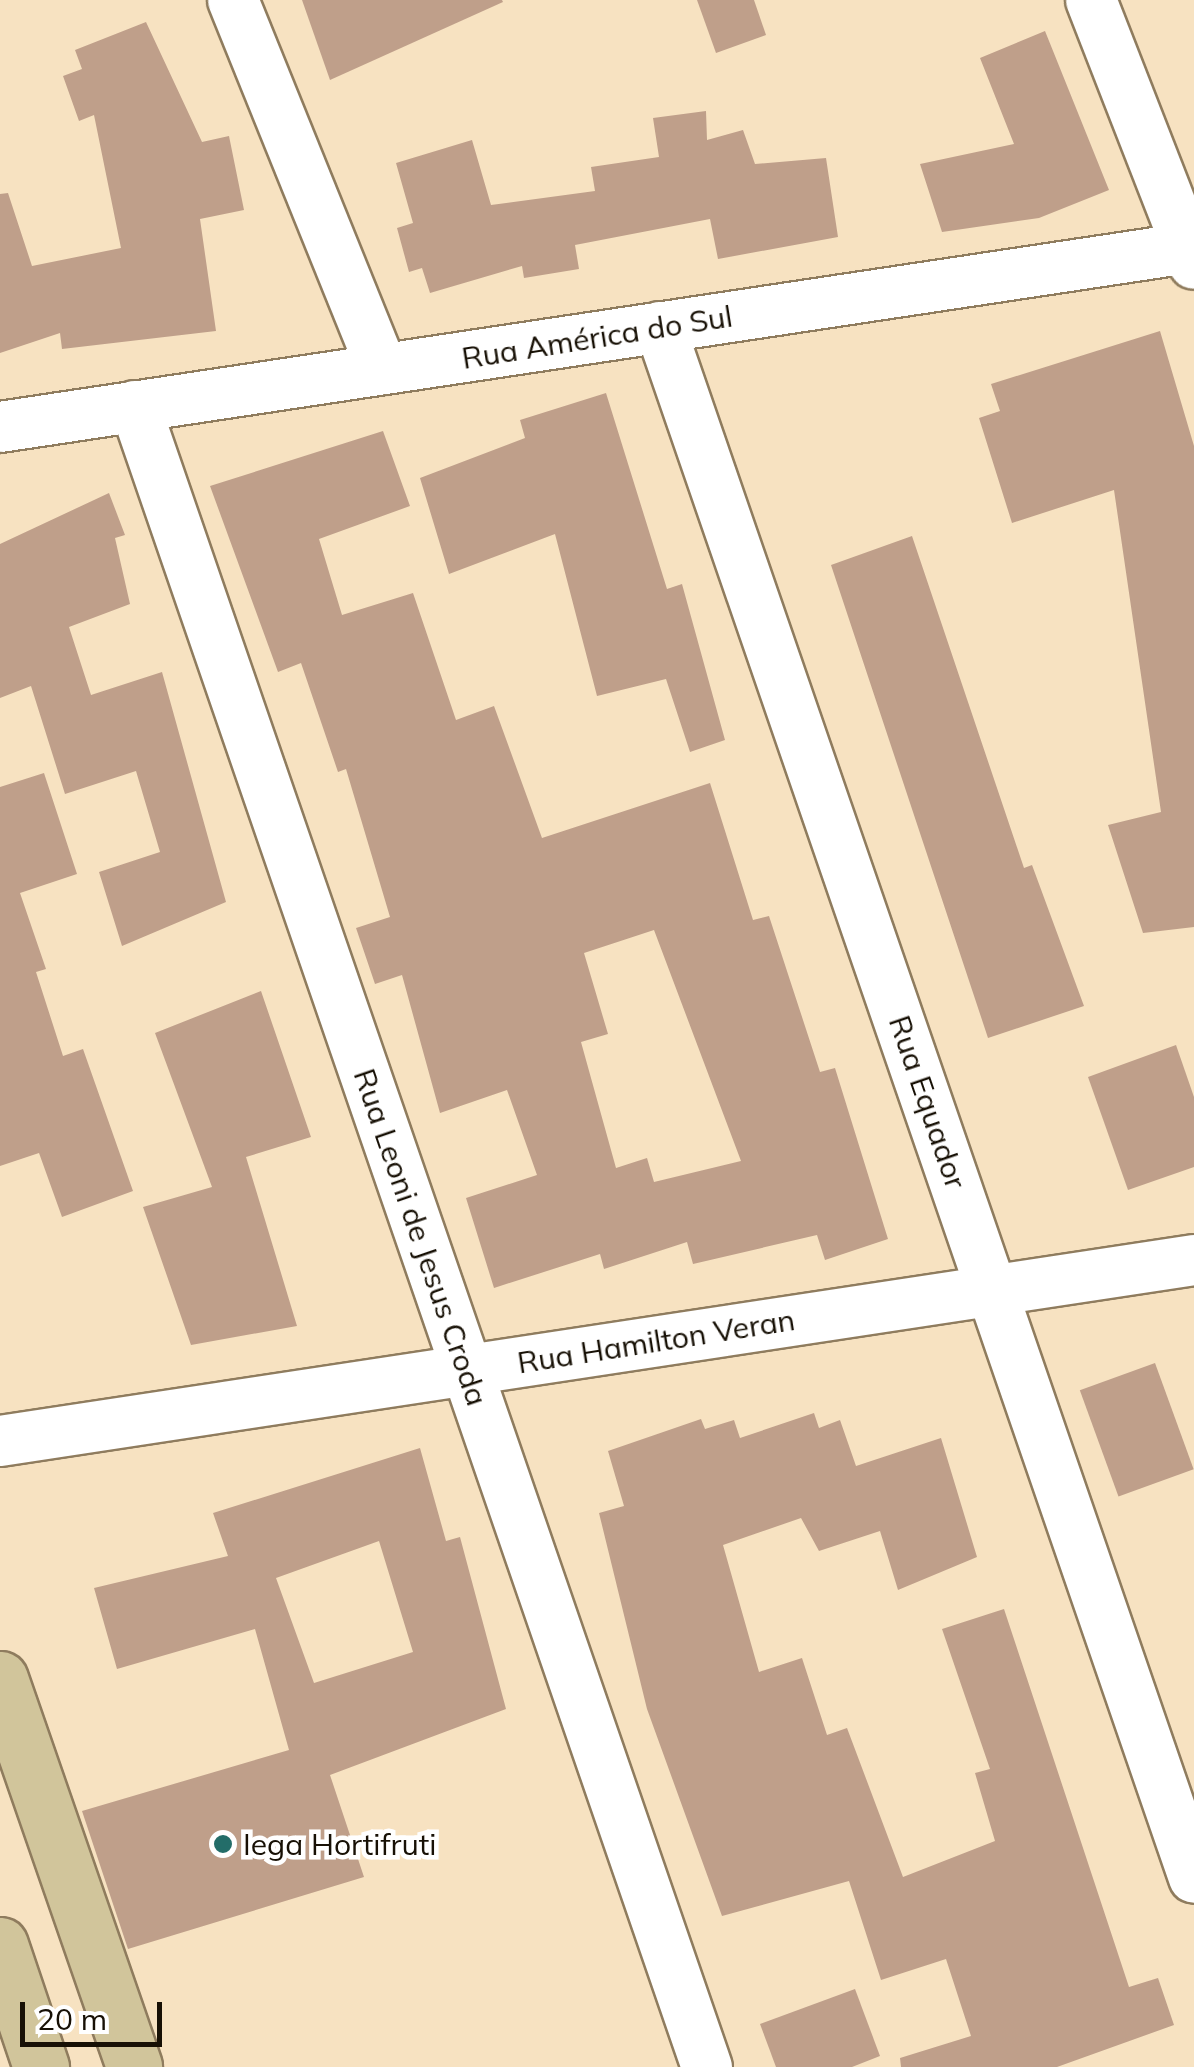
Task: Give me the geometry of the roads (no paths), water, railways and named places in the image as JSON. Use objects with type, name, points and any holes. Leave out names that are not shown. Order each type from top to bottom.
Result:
[{"type":"main road","points":[[0,1679],[134,2067]]},
{"type":"main road","points":[[0,1946],[41,2067]]},
{"type":"street","points":[[233,0],[382,369]]},
{"type":"street","points":[[1090,0],[1192,253]]},
{"type":"street","name":"Rua América do Sul","points":[[0,427],[660,327],[1192,253]]},
{"type":"street","name":"Rua Equador","points":[[660,327],[1194,1878]]},
{"type":"street","name":"Rua Leoni de Jesus Croda","points":[[135,406],[707,2067]]},
{"type":"street","name":"Rua Hamilton Veran","points":[[0,1440],[1194,1260]]},
{"type":"place","name":"Iega Hortifruti","points":[[223,1844]]}]
